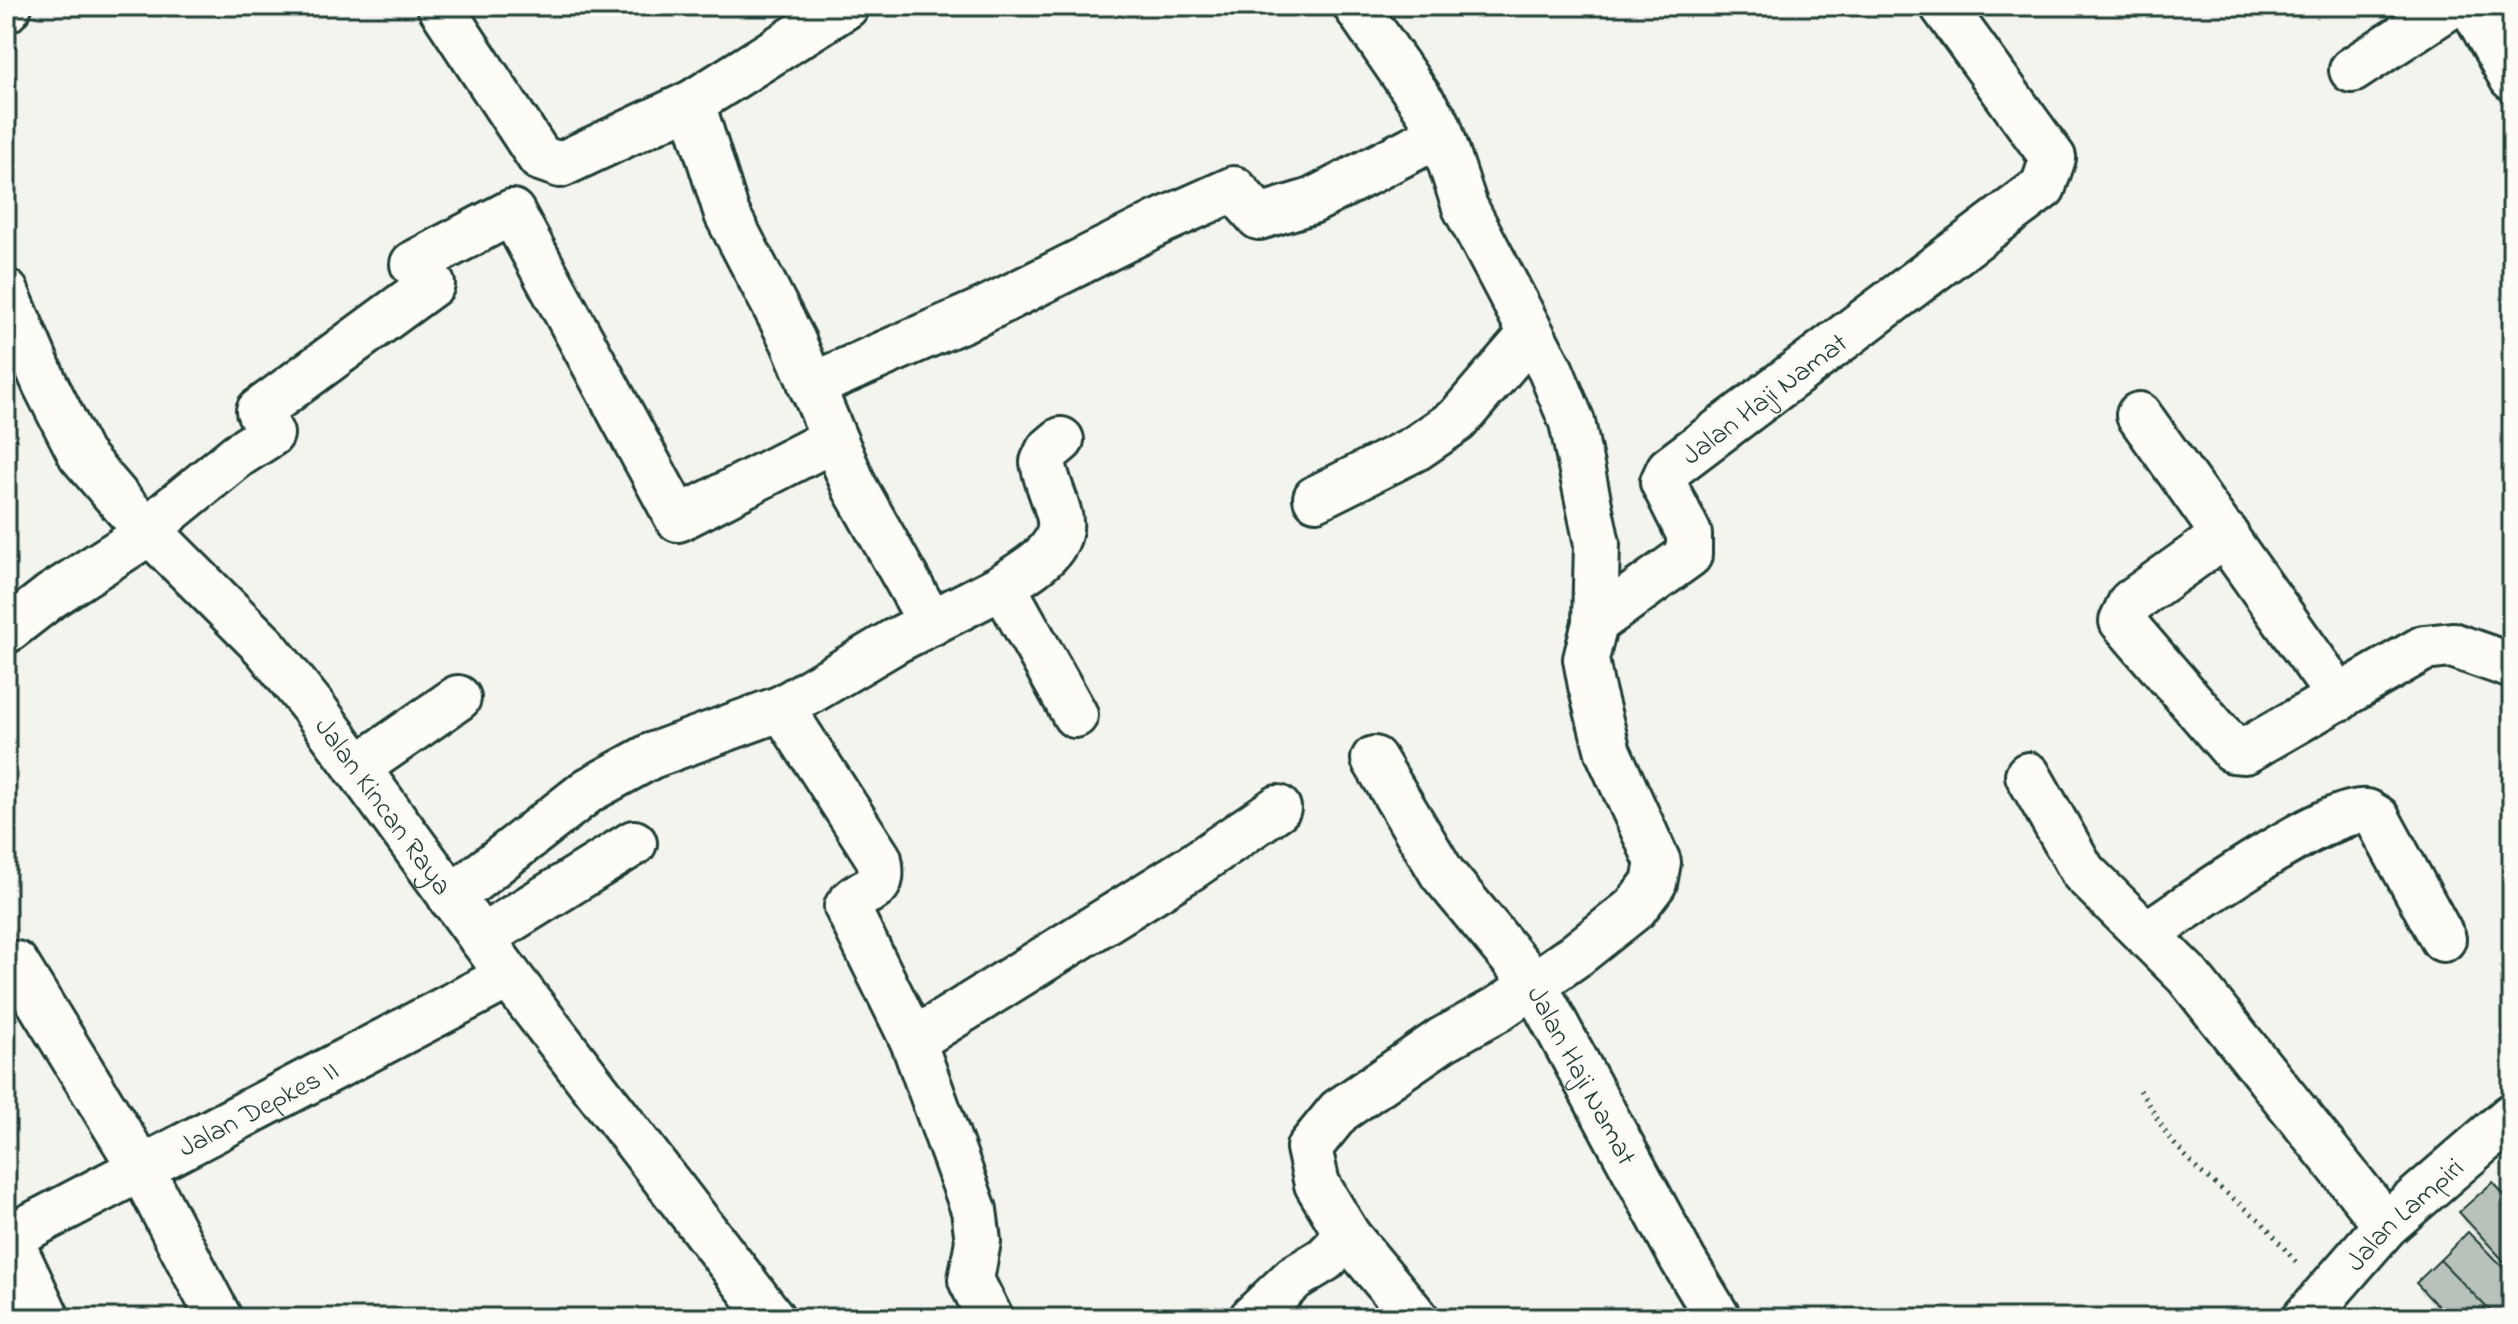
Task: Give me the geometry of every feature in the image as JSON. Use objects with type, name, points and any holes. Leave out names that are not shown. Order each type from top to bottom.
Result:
[{"type":"street","points":[[440,6],[545,162],[560,165],[692,103],[846,6]]},
{"type":"street","points":[[1356,6],[1421,97],[1441,134],[1465,207],[1531,334],[1572,422],[1597,544],[1595,623]]},
{"type":"street","name":"Jalan Haji Namat","points":[[1718,1318],[1683,1260],[1534,984],[1635,908],[1654,883],[1658,862],[1608,752],[1595,708],[1586,659],[1595,623],[1689,555],[1689,534],[1663,482],[1669,469],[2043,187],[2053,158],[1943,6]]},
{"type":"street","points":[[2352,70],[2450,6]]},
{"type":"street","points":[[2472,6],[2512,78]]},
{"type":"street","points":[[692,103],[727,214],[793,341],[832,440],[855,488],[931,623]]},
{"type":"street","points":[[811,386],[982,311],[1160,222],[1234,189],[1259,217],[1312,201],[1441,134]]},
{"type":"street","points":[[6,631],[159,522],[238,455],[271,434],[259,411],[432,284],[413,264],[512,212],[678,519],[832,440]]},
{"type":"street","name":"Jalan Kincan Raya","points":[[6,292],[45,384],[81,455],[106,486],[159,522],[265,647],[509,976],[772,1318]]},
{"type":"street","points":[[1316,498],[1416,448],[1457,420],[1531,334]]},
{"type":"street","points":[[2139,415],[2340,698]]},
{"type":"street","points":[[451,898],[589,790],[651,756],[782,708],[931,623],[1003,586],[1043,558],[1056,543],[1060,513],[1043,462],[1048,451],[1061,440]]},
{"type":"street","points":[[2226,534],[2131,602],[2122,621],[2233,750],[2245,751],[2424,648],[2452,645],[2512,666]]},
{"type":"street","points":[[1003,586],[1075,715]]},
{"type":"street","points":[[357,768],[458,698]]},
{"type":"street","points":[[782,708],[879,859],[883,877],[879,886],[847,907],[913,1041],[974,1210],[978,1241],[971,1280],[990,1318]]},
{"type":"street","points":[[1374,759],[1442,873],[1534,984],[1339,1111],[1309,1148],[1317,1184],[1348,1236],[1416,1318]]},
{"type":"street","points":[[2028,775],[2083,872],[2187,975],[2386,1225]]},
{"type":"street","points":[[913,1041],[1192,867],[1278,808]]},
{"type":"street","points":[[2148,933],[2277,848],[2347,814],[2367,812],[2377,818],[2443,939]]},
{"type":"street","points":[[481,938],[634,843]]},
{"type":"street","points":[[16,964],[141,1168],[219,1318]]},
{"type":"street","name":"Jalan Depkes II","points":[[7,1238],[509,976]]},
{"type":"street","name":"Jalan Lampiri","points":[[2316,1310],[2386,1225],[2512,1116]]},
{"type":"street","points":[[1252,1318],[1294,1278],[1325,1259],[1348,1236]]},
{"type":"street","points":[[7,1238],[47,1318]]},
{"type":"path","points":[[2140,1090],[2169,1138],[2198,1170],[2262,1222],[2316,1310]]},
{"type":"building","points":[[2493,1182],[2512,1204],[2512,1270],[2459,1212]]},
{"type":"building","points":[[2468,1232],[2512,1277],[2512,1318],[2497,1318],[2440,1260]]},
{"type":"building","points":[[2440,1260],[2497,1318],[2449,1318],[2416,1283]]}]
